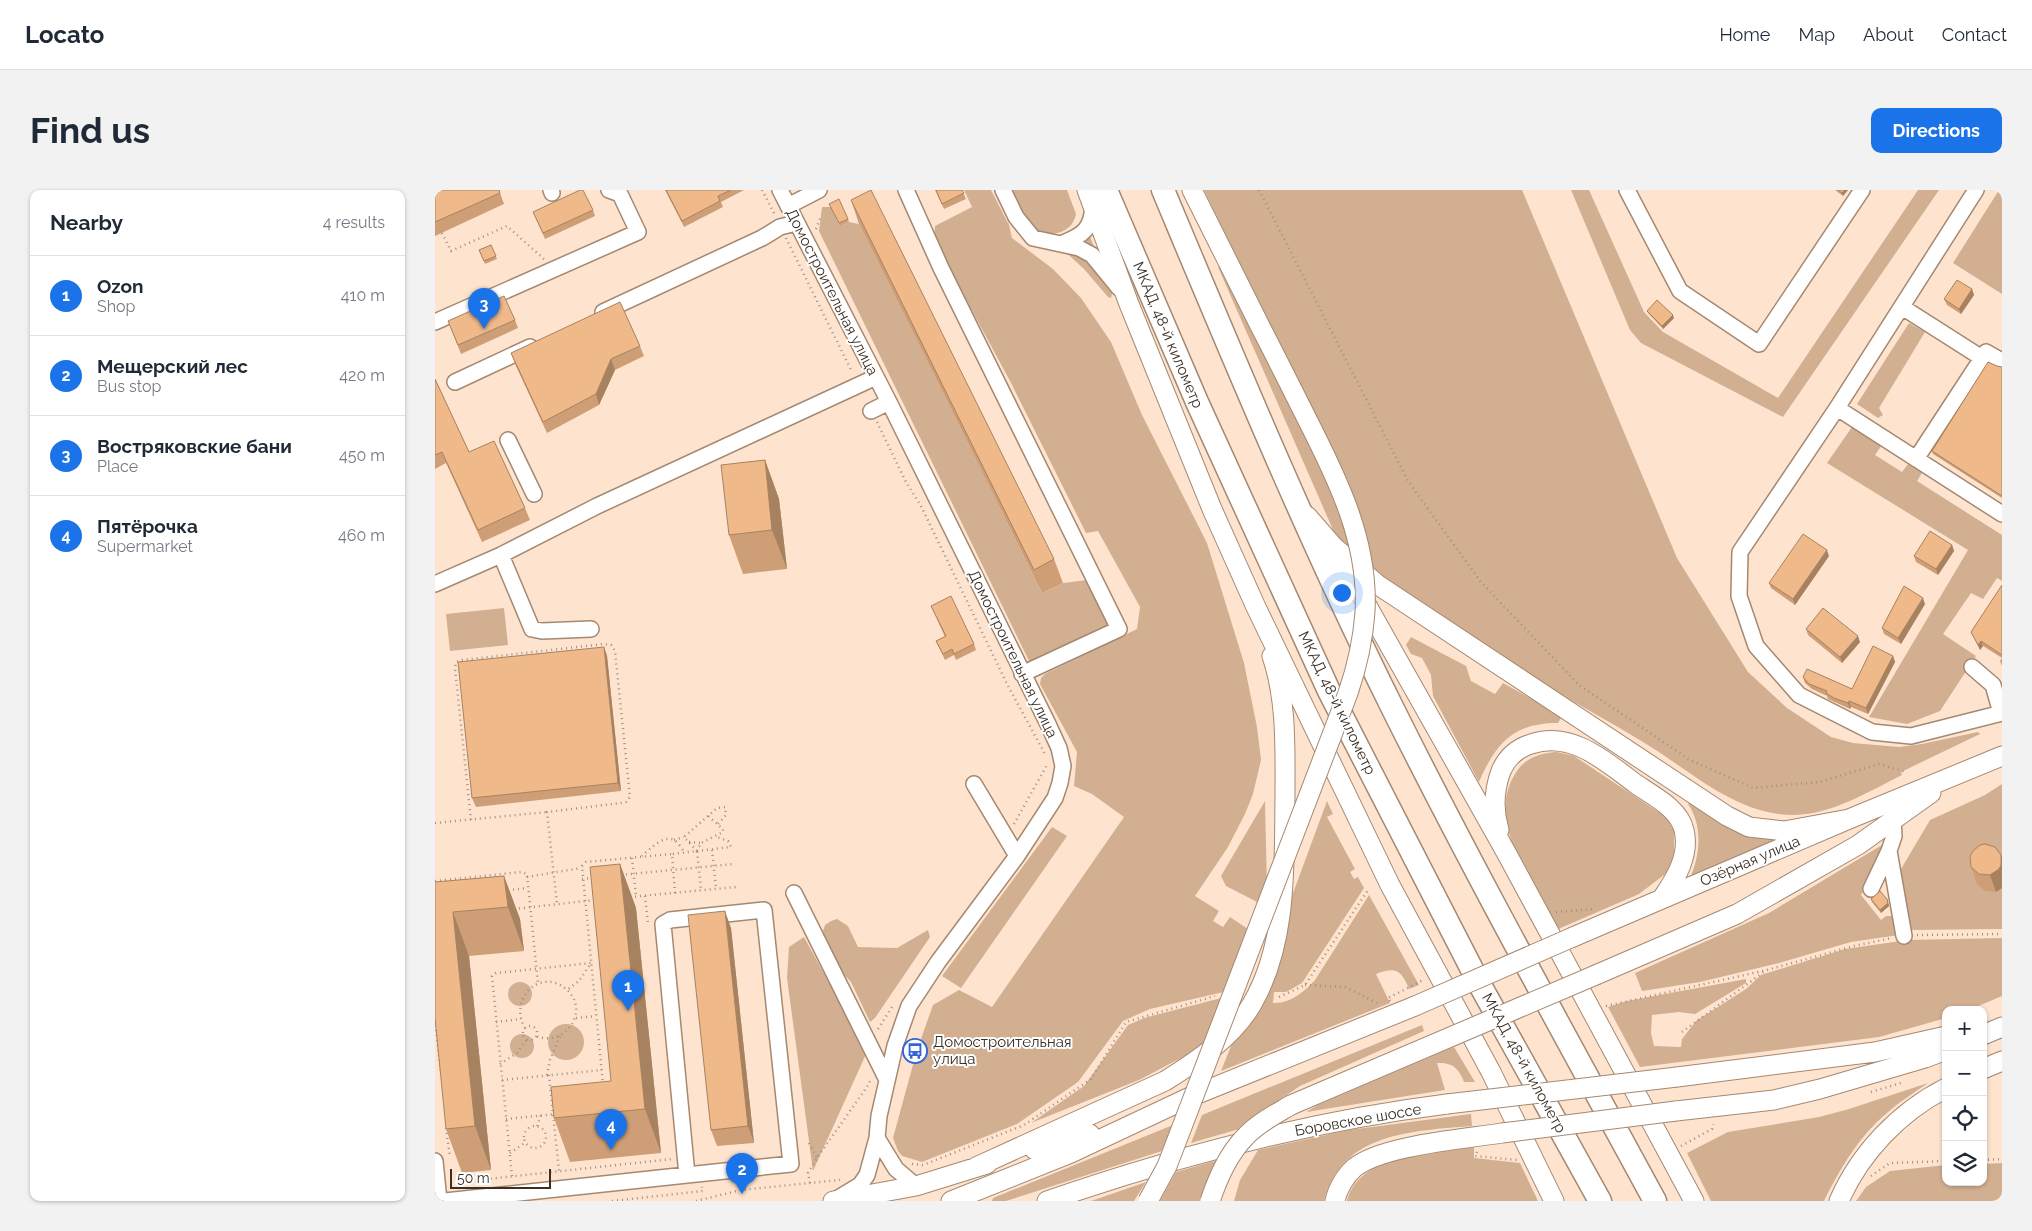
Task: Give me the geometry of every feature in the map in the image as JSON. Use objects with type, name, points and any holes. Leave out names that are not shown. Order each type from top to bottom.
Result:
[{"type":"highway","points":[[1163,190],[1288,487],[1391,706],[1509,934],[1655,1201]]},
{"type":"highway","name":"МКАД, 48-й километр","points":[[1095,195],[1197,402],[1329,691],[1480,985],[1600,1201]]},
{"type":"main road","points":[[1148,1201],[1167,1166],[1348,693],[1356,668],[1365,611],[1365,585],[1361,554],[1351,517],[1337,478],[1192,190]]},
{"type":"main road","points":[[1095,195],[1129,304],[1212,509],[1255,605],[1389,885],[1491,1072],[1554,1201]]},
{"type":"main road","points":[[1288,487],[1306,515],[1334,547],[1378,585],[1727,816],[1749,827],[1784,831],[1849,818]]},
{"type":"main road","points":[[1334,547],[1507,854],[1694,1201]]},
{"type":"main road","points":[[976,1167],[1139,1094],[1189,1066],[1239,1024],[1261,987],[1278,928],[1282,892],[1285,737],[1281,699],[1274,662],[1255,605]]},
{"type":"main road","points":[[1507,854],[1497,823],[1494,802],[1498,780],[1505,762],[1521,747],[1537,742],[1560,740],[1582,746],[1676,814],[1684,830],[1684,855],[1678,875],[1663,897]]},
{"type":"main road","name":"Озёрная улица","points":[[1139,1120],[1415,1006],[1849,818],[2002,756]]},
{"type":"main road","points":[[1210,1201],[1224,1166],[1245,1136],[1291,1105],[1737,914],[1858,845],[1956,775]]},
{"type":"main road","points":[[1987,1024],[2002,1018]]},
{"type":"main road","points":[[1987,1033],[2002,1027]]},
{"type":"main road","name":"Боровское шоссе","points":[[1047,1201],[1106,1181],[1215,1149],[1348,1119],[1447,1104],[1875,1052],[1942,1037]]},
{"type":"main road","points":[[1335,1201],[1342,1183],[1354,1168],[1375,1157],[1395,1150],[1502,1133],[1773,1100],[1820,1089],[1917,1061],[1943,1051]]},
{"type":"main road","points":[[1987,1067],[2002,1061]]},
{"type":"main road","points":[[1839,1201],[1845,1186],[1865,1156],[1889,1128],[1912,1108],[1942,1090]]},
{"type":"main road","points":[[833,1201],[917,1186],[1139,1120]]},
{"type":"main road","points":[[951,1201],[1071,1153],[1139,1120]]},
{"type":"street","points":[[435,322],[556,270],[638,232],[620,194],[609,190]]},
{"type":"street","name":"Домостроительная улица","points":[[780,190],[889,402],[1059,748],[1063,766],[1055,798],[1017,856],[945,951],[909,1006],[886,1078],[877,1138],[867,1175],[860,1185],[833,1201]]},
{"type":"street","points":[[788,206],[819,190]]},
{"type":"street","points":[[906,190],[941,268],[1119,629],[1022,674]]},
{"type":"street","points":[[1003,190],[1016,217],[1033,238],[1045,242],[1063,243],[1092,255],[1114,280],[1129,304]]},
{"type":"street","points":[[1627,190],[1680,291],[1759,344],[1862,190]]},
{"type":"street","points":[[1971,667],[1998,684],[2001,713],[1911,736],[1872,732],[1799,695],[1756,646],[1739,596],[1740,552],[1837,408],[1976,190]]},
{"type":"street","points":[[1063,243],[1081,236],[1088,227],[1092,218],[1095,195]]},
{"type":"street","points":[[590,318],[762,238],[780,227],[796,223]]},
{"type":"street","points":[[1902,307],[1982,358]]},
{"type":"street","points":[[455,382],[545,339]]},
{"type":"street","points":[[1916,459],[1986,352],[2002,361]]},
{"type":"street","points":[[435,584],[501,555],[597,506],[876,377]]},
{"type":"street","points":[[871,411],[889,402]]},
{"type":"street","points":[[1837,408],[2002,514]]},
{"type":"street","points":[[508,440],[534,494]]},
{"type":"street","points":[[501,555],[532,629],[542,631],[591,629]]},
{"type":"street","points":[[974,784],[1017,856]]},
{"type":"street","points":[[1871,889],[1894,836],[1893,820]]},
{"type":"street","points":[[1889,851],[1905,936]]},
{"type":"street","points":[[794,893],[886,1078]]},
{"type":"street","points":[[445,1201],[791,1164],[764,910],[712,923],[667,920],[662,927],[694,1174]]},
{"type":"street","points":[[877,1138],[895,1169],[917,1186]]},
{"type":"street","points":[[435,1161],[439,1201]]},
{"type":"path","points":[[762,190],[854,375]]},
{"type":"path","points":[[1259,190],[1408,482],[1480,581],[1579,685],[1690,760],[1753,788],[1819,782],[1879,764],[1906,772]]},
{"type":"path","points":[[815,233],[821,216]]},
{"type":"path","points":[[442,232],[451,251],[507,226],[556,270]]},
{"type":"path","points":[[871,411],[906,482],[921,506],[1007,684],[1048,762],[1007,838]]},
{"type":"path","points":[[435,823],[471,820],[547,812],[626,802],[630,796],[615,651],[611,645],[604,644],[456,662],[455,668],[471,820]]},
{"type":"path","points":[[641,857],[663,840],[675,840],[685,837],[718,808],[725,808],[726,815],[718,824]]},
{"type":"path","points":[[547,812],[557,904]]},
{"type":"path","points":[[688,841],[701,843],[723,832],[723,829],[708,816]]},
{"type":"path","points":[[685,837],[697,852]]},
{"type":"path","points":[[527,877],[581,868],[586,862],[731,847],[725,840],[715,837]]},
{"type":"path","points":[[675,840],[685,853]]},
{"type":"path","points":[[701,843],[697,852],[701,890]]},
{"type":"path","points":[[712,850],[716,888]]},
{"type":"path","points":[[672,854],[675,892]]},
{"type":"path","points":[[632,858],[636,896]]},
{"type":"path","points":[[617,875],[733,864]]},
{"type":"path","points":[[581,868],[603,1086]]},
{"type":"path","points":[[435,881],[525,873],[529,888],[539,984]]},
{"type":"path","points":[[582,879],[599,877]]},
{"type":"path","points":[[628,897],[736,887]]},
{"type":"path","points":[[500,891],[529,888]]},
{"type":"path","points":[[1305,985],[1368,890]]},
{"type":"path","points":[[645,896],[646,904]]},
{"type":"path","points":[[511,909],[602,900]]},
{"type":"path","points":[[1550,912],[1597,909]]},
{"type":"path","points":[[1602,1007],[1767,970],[1854,946],[1905,936],[2002,934]]},
{"type":"path","points":[[512,1176],[496,1022],[493,974],[591,963]]},
{"type":"path","points":[[567,990],[583,976],[591,963]]},
{"type":"path","points":[[1682,1032],[1767,970]]},
{"type":"path","points":[[1388,998],[1423,980]]},
{"type":"path","points":[[536,1036],[533,1039],[527,1039],[523,1035],[525,1028],[519,1010],[521,1002],[525,993],[539,984],[554,983],[567,990],[575,1003],[575,1018],[572,1026],[560,1036],[550,1060],[548,1075],[559,1171]]},
{"type":"path","points":[[1279,997],[1305,985],[1345,987],[1377,1003],[1391,1002]]},
{"type":"path","points":[[904,1162],[923,1166],[1024,1125],[1091,1079],[1126,1022],[1215,996]]},
{"type":"path","points":[[575,1018],[596,1016]]},
{"type":"path","points":[[435,1020],[441,1077]]},
{"type":"path","points":[[496,1022],[521,1020]]},
{"type":"path","points":[[525,1028],[529,1026],[534,1027],[537,1032],[536,1036]]},
{"type":"path","points":[[536,1036],[544,1039],[560,1036]]},
{"type":"path","points":[[500,1064],[517,1053],[527,1039]]},
{"type":"path","points":[[502,1080],[602,1070]]},
{"type":"path","points":[[810,1183],[808,1173],[869,1084]]},
{"type":"path","points":[[506,1119],[562,1113]]},
{"type":"path","points":[[537,1126],[541,1115]]},
{"type":"path","points":[[1678,1148],[1712,1129],[1713,1124]]},
{"type":"path","points":[[446,1125],[450,1164]]},
{"type":"path","points":[[532,1126],[537,1126],[545,1131],[546,1141],[539,1147],[529,1146],[526,1142],[525,1132],[532,1126]]},
{"type":"path","points":[[510,1153],[526,1142]]},
{"type":"path","points":[[809,1143],[817,1158]]},
{"type":"path","points":[[1475,1156],[1520,1160]]},
{"type":"path","points":[[437,1184],[671,1159]]},
{"type":"path","points":[[1987,1160],[2002,1159]]},
{"type":"path","points":[[1865,1180],[1890,1163],[1942,1161]]},
{"type":"path","points":[[694,1174],[703,1191],[704,1199]]},
{"type":"path","points":[[696,1201],[741,1190],[843,1180]]},
{"type":"path","points":[[612,1201],[703,1191]]},
{"type":"shaded area","points":[[964,190],[991,190],[1009,225],[1012,238],[1053,269],[1081,298],[1111,342],[1142,415],[1207,543],[1244,663],[1257,727],[1261,760],[1253,794],[1245,814],[1228,847],[1195,896],[1219,911],[1213,921],[1223,927],[1230,917],[1251,931],[1228,991],[1150,1009],[1123,1021],[1078,1082],[1017,1124],[922,1162],[902,1156],[893,1138],[917,1050],[933,1005],[959,990],[992,1007],[1124,817],[1092,794],[1074,786],[1077,752],[1040,684],[1041,678],[1045,674],[1137,629],[1140,607],[1098,531],[1086,533],[1010,381],[934,240],[935,226],[972,207]]},
{"type":"shaded area","points":[[1012,190],[1067,190],[1076,214],[1074,220],[1069,227],[1061,232],[1043,233],[1030,223]]},
{"type":"shaded area","points":[[1204,190],[1522,190],[1677,558],[1748,672],[1787,708],[1831,737],[1853,743],[1899,747],[1978,732],[1980,734],[1901,772],[1902,775],[1850,801],[1823,811],[1794,815],[1752,808],[1714,789],[1661,753],[1524,671],[1352,559],[1334,532],[1218,267],[1237,258]]},
{"type":"shaded area","points":[[1571,190],[1589,190],[1644,312],[1663,332],[1778,398],[1918,190],[1939,190],[1783,417],[1641,343],[1630,330]]},
{"type":"shaded area","points":[[1999,190],[2002,190],[2002,294],[1953,263]]},
{"type":"shaded area","points":[[822,207],[831,207],[840,226],[849,222],[859,224],[1042,593],[1063,583],[1095,579],[1119,629],[1033,669],[819,231]]},
{"type":"shaded area","points":[[1089,234],[1112,294],[1111,298],[1061,248]]},
{"type":"shaded area","points":[[1909,323],[1925,332],[1879,408],[1883,415],[1878,418],[1857,404]]},
{"type":"shaded area","points":[[1852,427],[1882,445],[1875,455],[1902,472],[1908,464],[1922,473],[1917,481],[2002,535],[2002,581],[1997,578],[1983,599],[1971,593],[1943,634],[1976,656],[1940,711],[1907,724],[1869,717],[1968,550],[1827,463]]},
{"type":"shaded area","points":[[504,608],[508,645],[450,651],[446,614]]},
{"type":"shaded area","points":[[1411,637],[1466,666],[1471,681],[1495,694],[1503,683],[1562,716],[1558,723],[1529,727],[1518,731],[1508,738],[1492,756],[1479,782],[1433,696],[1431,675],[1422,658],[1411,654],[1406,645]]},
{"type":"shaded area","points":[[1557,752],[1574,756],[1666,817],[1674,831],[1674,853],[1668,872],[1639,894],[1556,930],[1525,875],[1516,854],[1509,833],[1506,812],[1507,792],[1515,774],[1523,764],[1533,757]]},
{"type":"shaded area","points":[[2002,784],[2002,929],[1909,930],[1901,869],[1930,820],[1985,795]]},
{"type":"shaded area","points":[[1693,799],[1789,837],[1687,884],[1695,865],[1698,844],[1696,823],[1688,804]]},
{"type":"shaded area","points":[[1265,801],[1267,889],[1261,904],[1226,886],[1221,876]]},
{"type":"shaded area","points":[[1327,801],[1333,814],[1327,817],[1355,869],[1350,872],[1354,879],[1358,877],[1364,888],[1302,983],[1286,992],[1274,992],[1273,1003],[1285,1002],[1291,999],[1315,980],[1369,895],[1419,985],[1409,989],[1403,977],[1397,971],[1393,970],[1376,974],[1390,1003],[1221,1071],[1231,1046],[1249,1023],[1282,923]]},
{"type":"shaded area","points":[[1052,827],[1067,836],[961,988],[942,976]]},
{"type":"shaded area","points":[[1887,842],[1888,845],[1861,895],[1881,920],[1886,916],[1895,916],[1899,935],[1851,942],[1779,963],[1700,982],[1642,991],[1635,973],[1769,913]]},
{"type":"shaded area","points":[[837,919],[848,926],[858,947],[897,948],[928,930],[930,937],[875,1018],[870,1022],[851,982],[838,968],[823,931],[825,925]]},
{"type":"shaded area","points":[[804,937],[867,1052],[813,1171],[787,978],[789,947]]},
{"type":"shaded area","points":[[2002,938],[2002,996],[1978,1006],[1942,1006],[1942,1019],[1879,1037],[1640,1067],[1608,1007],[1627,1001],[1746,979],[1746,983],[1695,1014],[1679,1012],[1652,1015],[1651,1033],[1654,1046],[1681,1047],[1682,1039],[1696,1021],[1746,989],[1761,975],[1845,949],[1908,940]]},
{"type":"shaded area","points":[[520,982],[529,985],[532,994],[529,1003],[520,1006],[511,1003],[508,994],[511,985]]},
{"type":"shaded area","points":[[1225,997],[1206,1045],[1139,1080],[1031,1123],[1084,1086],[1128,1025],[1144,1018]]},
{"type":"shaded area","points":[[566,1024],[573,1025],[579,1029],[583,1035],[583,1049],[579,1055],[573,1059],[566,1060],[559,1059],[553,1055],[549,1049],[548,1042],[549,1035],[553,1029],[559,1025]]},
{"type":"shaded area","points":[[1422,1025],[1424,1031],[1300,1086],[1257,1115],[1246,1127],[1191,1143],[1202,1115]]},
{"type":"shaded area","points":[[522,1034],[531,1037],[534,1046],[531,1055],[522,1058],[513,1055],[510,1046],[513,1037]]},
{"type":"shaded area","points":[[1454,1047],[1475,1082],[1464,1082],[1460,1073],[1454,1067],[1437,1063],[1445,1090],[1306,1112],[1318,1105]]},
{"type":"shaded area","points":[[1928,1083],[1892,1109],[1868,1132],[1844,1165],[1824,1201],[1711,1201],[1687,1153],[1728,1132],[1819,1117]]},
{"type":"shaded area","points":[[1471,1114],[1472,1126],[1404,1134],[1363,1148],[1346,1161],[1333,1178],[1324,1201],[1234,1201],[1240,1180],[1258,1150],[1349,1130]]},
{"type":"shaded area","points":[[1173,1125],[1162,1151],[1006,1201],[992,1201],[993,1198]]},
{"type":"shaded area","points":[[1474,1145],[1474,1158],[1520,1163],[1538,1201],[1347,1201],[1354,1185],[1366,1173],[1382,1164],[1420,1153]]},
{"type":"shaded area","points":[[1225,1158],[1208,1201],[1160,1201],[1176,1172]]},
{"type":"shaded area","points":[[2002,1163],[2002,1201],[1856,1201],[1866,1187],[1890,1171],[1942,1165],[1942,1186],[1987,1186],[1987,1164]]},
{"type":"shaded area","points":[[1146,1182],[1134,1201],[1091,1201]]},
{"type":"building","points":[[435,190],[499,190],[500,193],[435,222]]},
{"type":"building","points":[[583,190],[593,210],[543,233],[533,212]]},
{"type":"building","points":[[666,190],[731,190],[718,196],[720,201],[682,221]]},
{"type":"building","points":[[871,190],[1054,559],[1034,570],[851,200]]},
{"type":"building","points":[[936,190],[962,190],[964,193],[942,204]]},
{"type":"building","points":[[839,199],[848,219],[839,223],[829,204]]},
{"type":"building","points":[[491,245],[496,256],[484,261],[479,250]]},
{"type":"building","points":[[1957,280],[1972,289],[1959,309],[1944,299]]},
{"type":"building","points":[[504,296],[515,320],[458,345],[448,321]]},
{"type":"building","points":[[1657,300],[1673,315],[1662,326],[1647,311]]},
{"type":"building","points":[[620,302],[640,346],[611,359],[596,394],[543,422],[511,353]]},
{"type":"building","points":[[1988,362],[2002,367],[2002,496],[1932,451]]},
{"type":"building","points":[[435,379],[469,452],[494,441],[525,508],[478,530],[442,452],[435,455]]},
{"type":"building","points":[[765,460],[772,530],[729,535],[721,465]]},
{"type":"building","points":[[1930,531],[1952,545],[1936,569],[1914,556]]},
{"type":"building","points":[[1803,534],[1827,550],[1793,599],[1769,583]]},
{"type":"building","points":[[2002,585],[2002,655],[1981,641],[1978,645],[1971,632]]},
{"type":"building","points":[[1904,586],[1923,598],[1898,638],[1882,628]]},
{"type":"building","points":[[951,596],[974,644],[954,654],[952,649],[943,654],[936,641],[946,636],[931,606]]},
{"type":"building","points":[[1823,608],[1858,636],[1840,657],[1806,629]]},
{"type":"building","points":[[1873,646],[1893,656],[1866,708],[1849,701],[1848,703],[1834,698],[1826,693],[1827,691],[1809,684],[1803,677],[1807,669],[1852,689]]},
{"type":"building","points":[[604,647],[618,783],[472,798],[458,662]]},
{"type":"building","points":[[1985,844],[1995,847],[2001,855],[1999,869],[1990,875],[1979,874],[1971,867],[1970,856],[1973,851],[1980,845]]},
{"type":"building","points":[[620,864],[645,1109],[554,1118],[551,1087],[611,1081],[590,867]]},
{"type":"building","points":[[504,876],[508,907],[453,912],[475,1126],[446,1129],[435,1018],[435,882]]},
{"type":"building","points":[[1880,891],[1888,903],[1880,910],[1871,899]]},
{"type":"building","points":[[725,911],[748,1126],[711,1130],[688,915]]},
{"type":"place","name":"Востряковские бани","points":[[484,329]]},
{"type":"place","name":"Ozon","points":[[628,1011]]},
{"type":"place","name":"Домостроительная улица","points":[[915,1051]]},
{"type":"place","name":"Пятёрочка","points":[[611,1150]]},
{"type":"place","name":"Мещерский лес","points":[[742,1194]]}]
